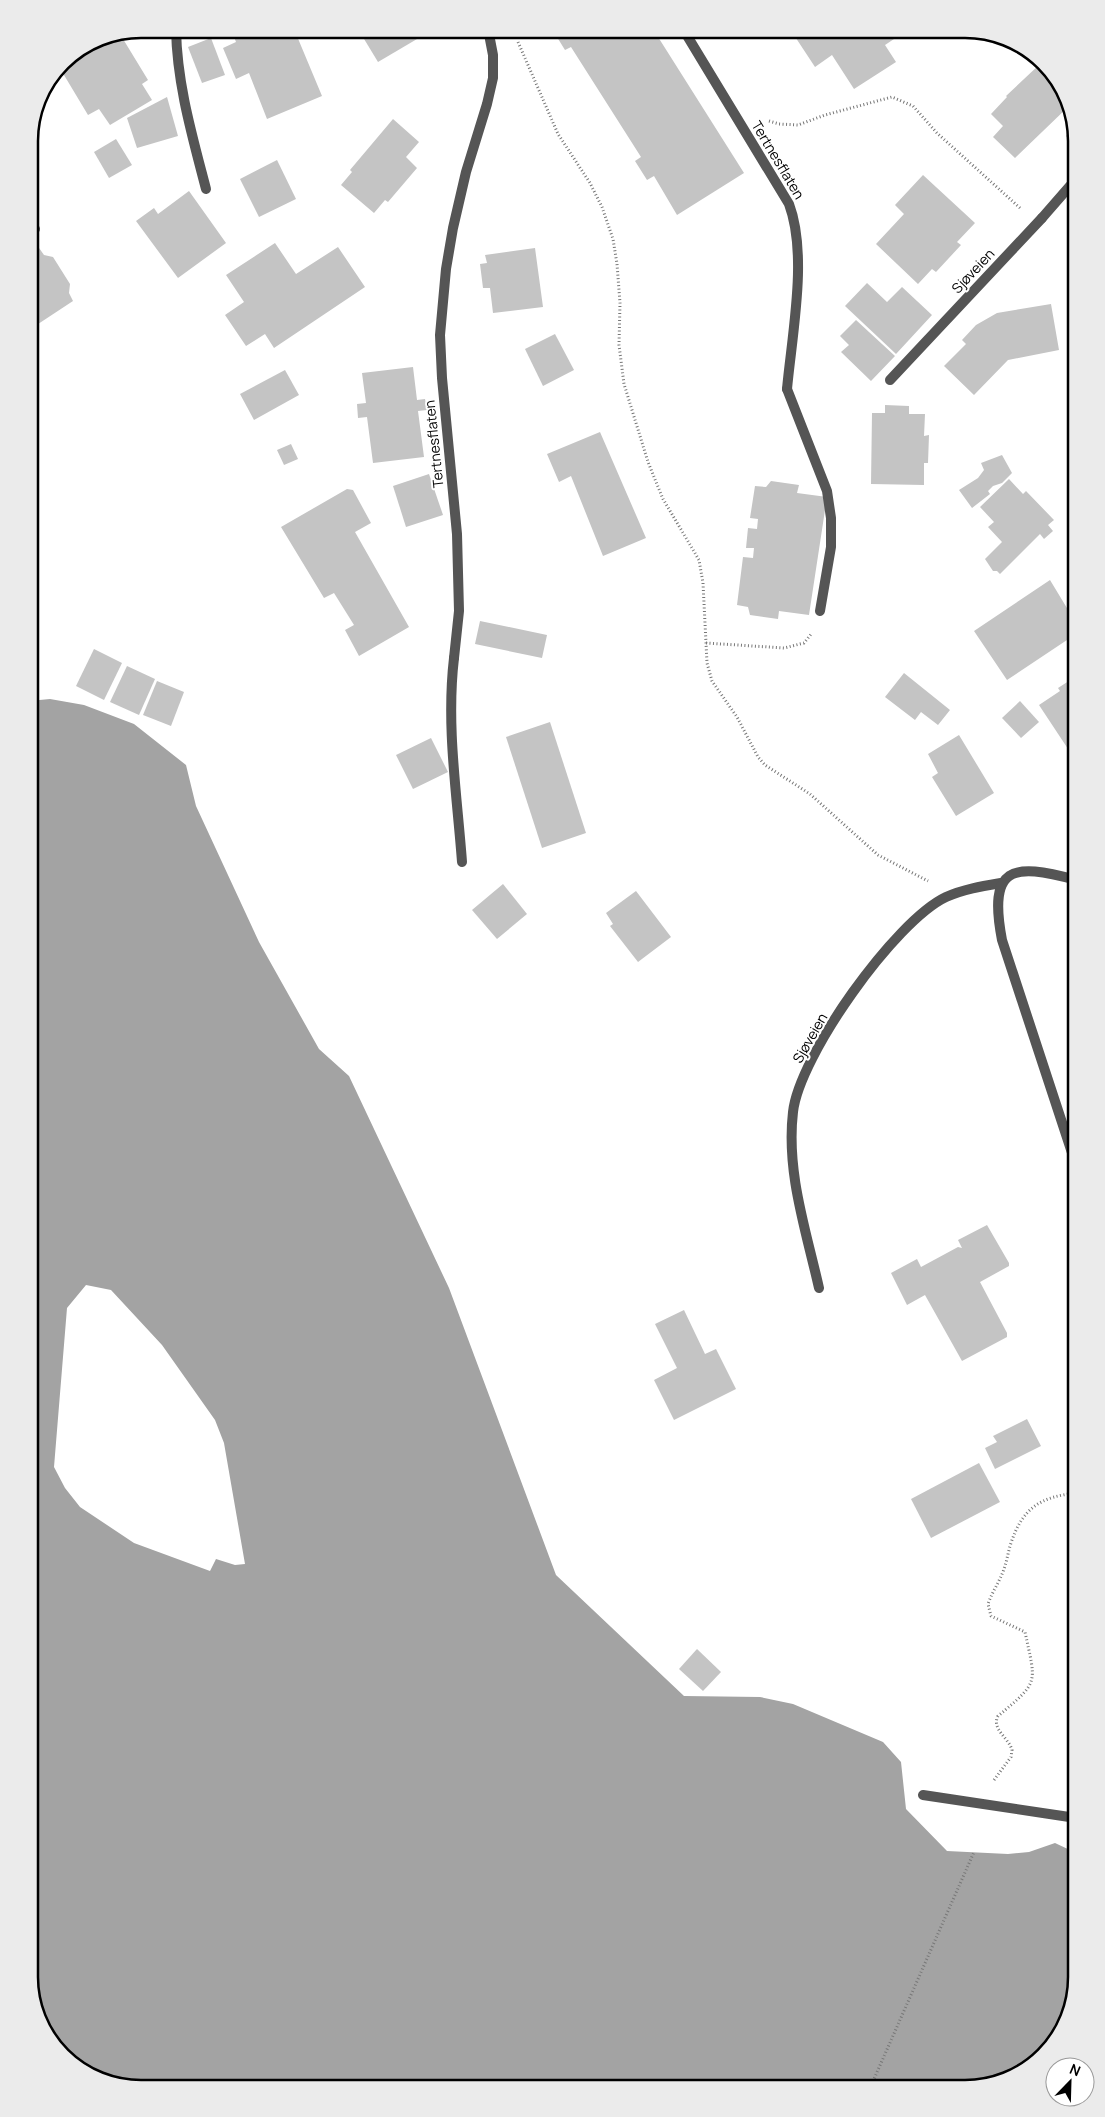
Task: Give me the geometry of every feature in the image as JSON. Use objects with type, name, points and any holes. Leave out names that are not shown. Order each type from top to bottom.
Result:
[{"type":"street","points":[[176,38],[177,62],[184,104],[206,189]]},
{"type":"street","name":"Tertnesflaten","points":[[462,862],[450,718],[450,687],[459,611],[457,534],[442,378],[440,335],[446,269],[453,228],[466,172],[488,104],[493,78],[493,55],[490,38]]},
{"type":"street","name":"Tertnesflaten","points":[[688,38],[789,204],[796,221],[798,272],[787,389],[827,491],[831,518],[830,547],[820,611]]},
{"type":"street","name":"Sjøveien","points":[[890,380],[1068,188]]},
{"type":"street","name":"Sjøveien","points":[[819,1288],[794,1184],[792,1132],[793,1110],[799,1086],[814,1055],[848,1000],[884,954],[922,914],[946,897],[980,886],[1002,883],[1008,876],[1019,872],[1033,870],[1068,878]]},
{"type":"street","points":[[1002,883],[998,896],[998,916],[1002,940],[1068,1141]]},
{"type":"street","points":[[923,1795],[1068,1817]]},
{"type":"path","points":[[517,38],[558,134],[590,183],[602,207],[613,238],[620,303],[619,345],[624,384],[648,462],[663,499],[698,560],[703,583],[707,663],[712,681],[737,718],[758,758],[765,765],[810,794],[878,855],[926,880],[946,897]]},
{"type":"path","points":[[734,114],[779,124],[798,125],[825,115],[892,97],[914,106],[950,146],[1040,220]]},
{"type":"path","points":[[706,643],[784,648],[796,646],[804,643],[812,635],[820,611]]},
{"type":"path","points":[[992,1783],[1011,1756],[1012,1750],[996,1726],[995,1721],[1029,1687],[1032,1681],[1033,1670],[1025,1632],[992,1616],[988,1604],[1004,1570],[1015,1531],[1024,1516],[1041,1501],[1068,1494]]},
{"type":"path","points":[[874,2080],[974,1852]]},
{"type":"shaded area","points":[[50,699],[84,705],[134,724],[186,765],[196,806],[259,942],[319,1049],[349,1076],[449,1288],[556,1575],[684,1696],[760,1697],[793,1704],[883,1742],[901,1762],[906,1809],[947,1851],[1008,1854],[1029,1852],[1055,1843],[1068,1849],[1068,1976],[1062,2010],[1050,2034],[1027,2058],[1004,2072],[985,2078],[964,2080],[134,2079],[120,2078],[89,2066],[59,2039],[45,2016],[38,1990],[38,700]],"holes":[[[86,1285],[111,1290],[162,1345],[215,1420],[224,1443],[245,1564],[235,1565],[216,1559],[210,1571],[134,1543],[80,1507],[65,1488],[54,1467],[67,1308]]]},
{"type":"building","points":[[211,38],[225,75],[202,83],[188,47]]},
{"type":"building","points":[[234,38],[298,38],[322,96],[267,119],[249,73],[236,79],[223,48],[236,42]]},
{"type":"building","points":[[363,38],[419,38],[378,62]]},
{"type":"building","points":[[558,38],[659,38],[744,173],[677,215],[654,176],[647,180],[635,161],[641,157],[571,47],[565,50]]},
{"type":"building","points":[[796,38],[896,38],[885,45],[896,62],[854,89],[832,55],[815,67]]},
{"type":"building","points":[[123,39],[148,80],[142,84],[152,100],[110,125],[99,109],[88,115],[63,73],[73,63],[90,53],[89,51],[101,45]]},
{"type":"building","points":[[1036,67],[1054,89],[1063,112],[1015,158],[993,137],[1003,126],[991,114],[1006,96]]},
{"type":"building","points":[[167,97],[178,136],[137,148],[127,118]]},
{"type":"building","points":[[393,119],[419,142],[406,157],[417,168],[388,202],[385,200],[374,213],[341,185],[352,172],[350,170]]},
{"type":"building","points":[[116,139],[132,165],[109,178],[94,152]]},
{"type":"building","points":[[277,160],[296,199],[259,217],[240,179]]},
{"type":"building","points":[[923,175],[975,223],[957,242],[961,245],[936,272],[932,269],[918,284],[876,244],[904,214],[895,205]]},
{"type":"building","points":[[189,191],[226,243],[178,278],[136,221],[154,208],[158,214]]},
{"type":"building","points":[[275,243],[296,274],[338,247],[365,287],[274,348],[265,334],[246,346],[225,315],[244,302],[226,275]]},
{"type":"building","points":[[38,246],[44,255],[53,257],[70,284],[69,293],[73,301],[38,324]]},
{"type":"building","points":[[535,248],[543,307],[493,313],[490,288],[483,288],[480,264],[487,263],[485,255]]},
{"type":"building","points":[[867,283],[887,302],[902,287],[932,315],[896,354],[845,306]]},
{"type":"building","points":[[1051,304],[1059,350],[1008,360],[974,395],[944,366],[966,344],[962,340],[976,325],[997,313]]},
{"type":"building","points":[[856,320],[895,356],[871,381],[841,352],[849,345],[840,336]]},
{"type":"building","points":[[555,334],[574,370],[543,386],[525,349]]},
{"type":"building","points":[[413,367],[417,400],[425,399],[427,410],[418,411],[424,457],[373,463],[367,417],[358,418],[357,404],[366,403],[362,373]]},
{"type":"building","points":[[285,370],[299,395],[254,420],[240,394]]},
{"type":"building","points":[[885,405],[909,406],[909,414],[925,414],[924,436],[929,435],[928,463],[924,463],[924,485],[871,484],[872,413],[885,413]]},
{"type":"building","points":[[600,432],[646,538],[603,556],[571,476],[559,482],[547,454]]},
{"type":"building","points":[[291,444],[298,459],[284,465],[277,450]]},
{"type":"building","points":[[1002,455],[1012,473],[1002,483],[993,486],[988,491],[990,494],[972,508],[959,490],[978,478],[984,470],[981,463]]},
{"type":"building","points":[[429,474],[443,515],[406,527],[393,486]]},
{"type":"building","points":[[1009,479],[1023,494],[1026,491],[1054,520],[1048,525],[1053,531],[1044,539],[1040,534],[1000,574],[997,571],[993,571],[985,559],[1002,542],[988,527],[994,522],[980,507]]},
{"type":"building","points":[[771,481],[799,485],[797,493],[827,497],[809,615],[779,611],[778,619],[750,615],[748,607],[737,605],[743,557],[753,558],[754,548],[746,548],[748,528],[757,529],[758,519],[750,518],[755,486],[766,487]]},
{"type":"building","points":[[347,489],[353,490],[371,523],[355,532],[409,627],[359,656],[345,630],[354,625],[334,593],[324,598],[281,527]]},
{"type":"building","points":[[1050,580],[1068,610],[1068,639],[1007,680],[974,631]]},
{"type":"building","points":[[480,621],[547,635],[542,658],[475,644]]},
{"type":"building","points":[[94,649],[122,663],[104,700],[76,686]]},
{"type":"building","points":[[127,666],[155,679],[139,715],[110,702]]},
{"type":"building","points":[[904,673],[950,710],[938,725],[921,712],[915,720],[885,697]]},
{"type":"building","points":[[157,681],[184,692],[171,726],[143,715]]},
{"type":"building","points":[[1068,682],[1068,749],[1039,705],[1060,691],[1058,688]]},
{"type":"building","points":[[1020,701],[1039,722],[1021,738],[1002,718]]},
{"type":"building","points":[[550,722],[586,833],[542,848],[506,737]]},
{"type":"building","points":[[959,735],[994,793],[956,816],[932,777],[938,773],[928,754]]},
{"type":"building","points":[[431,738],[448,772],[413,789],[396,755]]},
{"type":"building","points":[[503,884],[527,914],[497,939],[472,910]]},
{"type":"building","points":[[636,891],[671,937],[638,962],[610,926],[613,924],[606,913]]},
{"type":"building","points":[[987,1225],[1009,1266],[980,1282],[1007,1333],[1007,1337],[962,1361],[925,1295],[907,1305],[891,1273],[917,1259],[921,1267],[958,1247],[962,1248],[958,1240]]},
{"type":"building","points":[[684,1310],[705,1354],[716,1349],[736,1389],[674,1420],[654,1380],[677,1368],[655,1324]]},
{"type":"building","points":[[1027,1419],[1041,1446],[995,1469],[985,1448],[997,1442],[993,1436]]},
{"type":"building","points":[[979,1463],[1000,1502],[931,1538],[911,1499]]},
{"type":"building","points":[[697,1649],[721,1672],[703,1691],[679,1669]]}]
